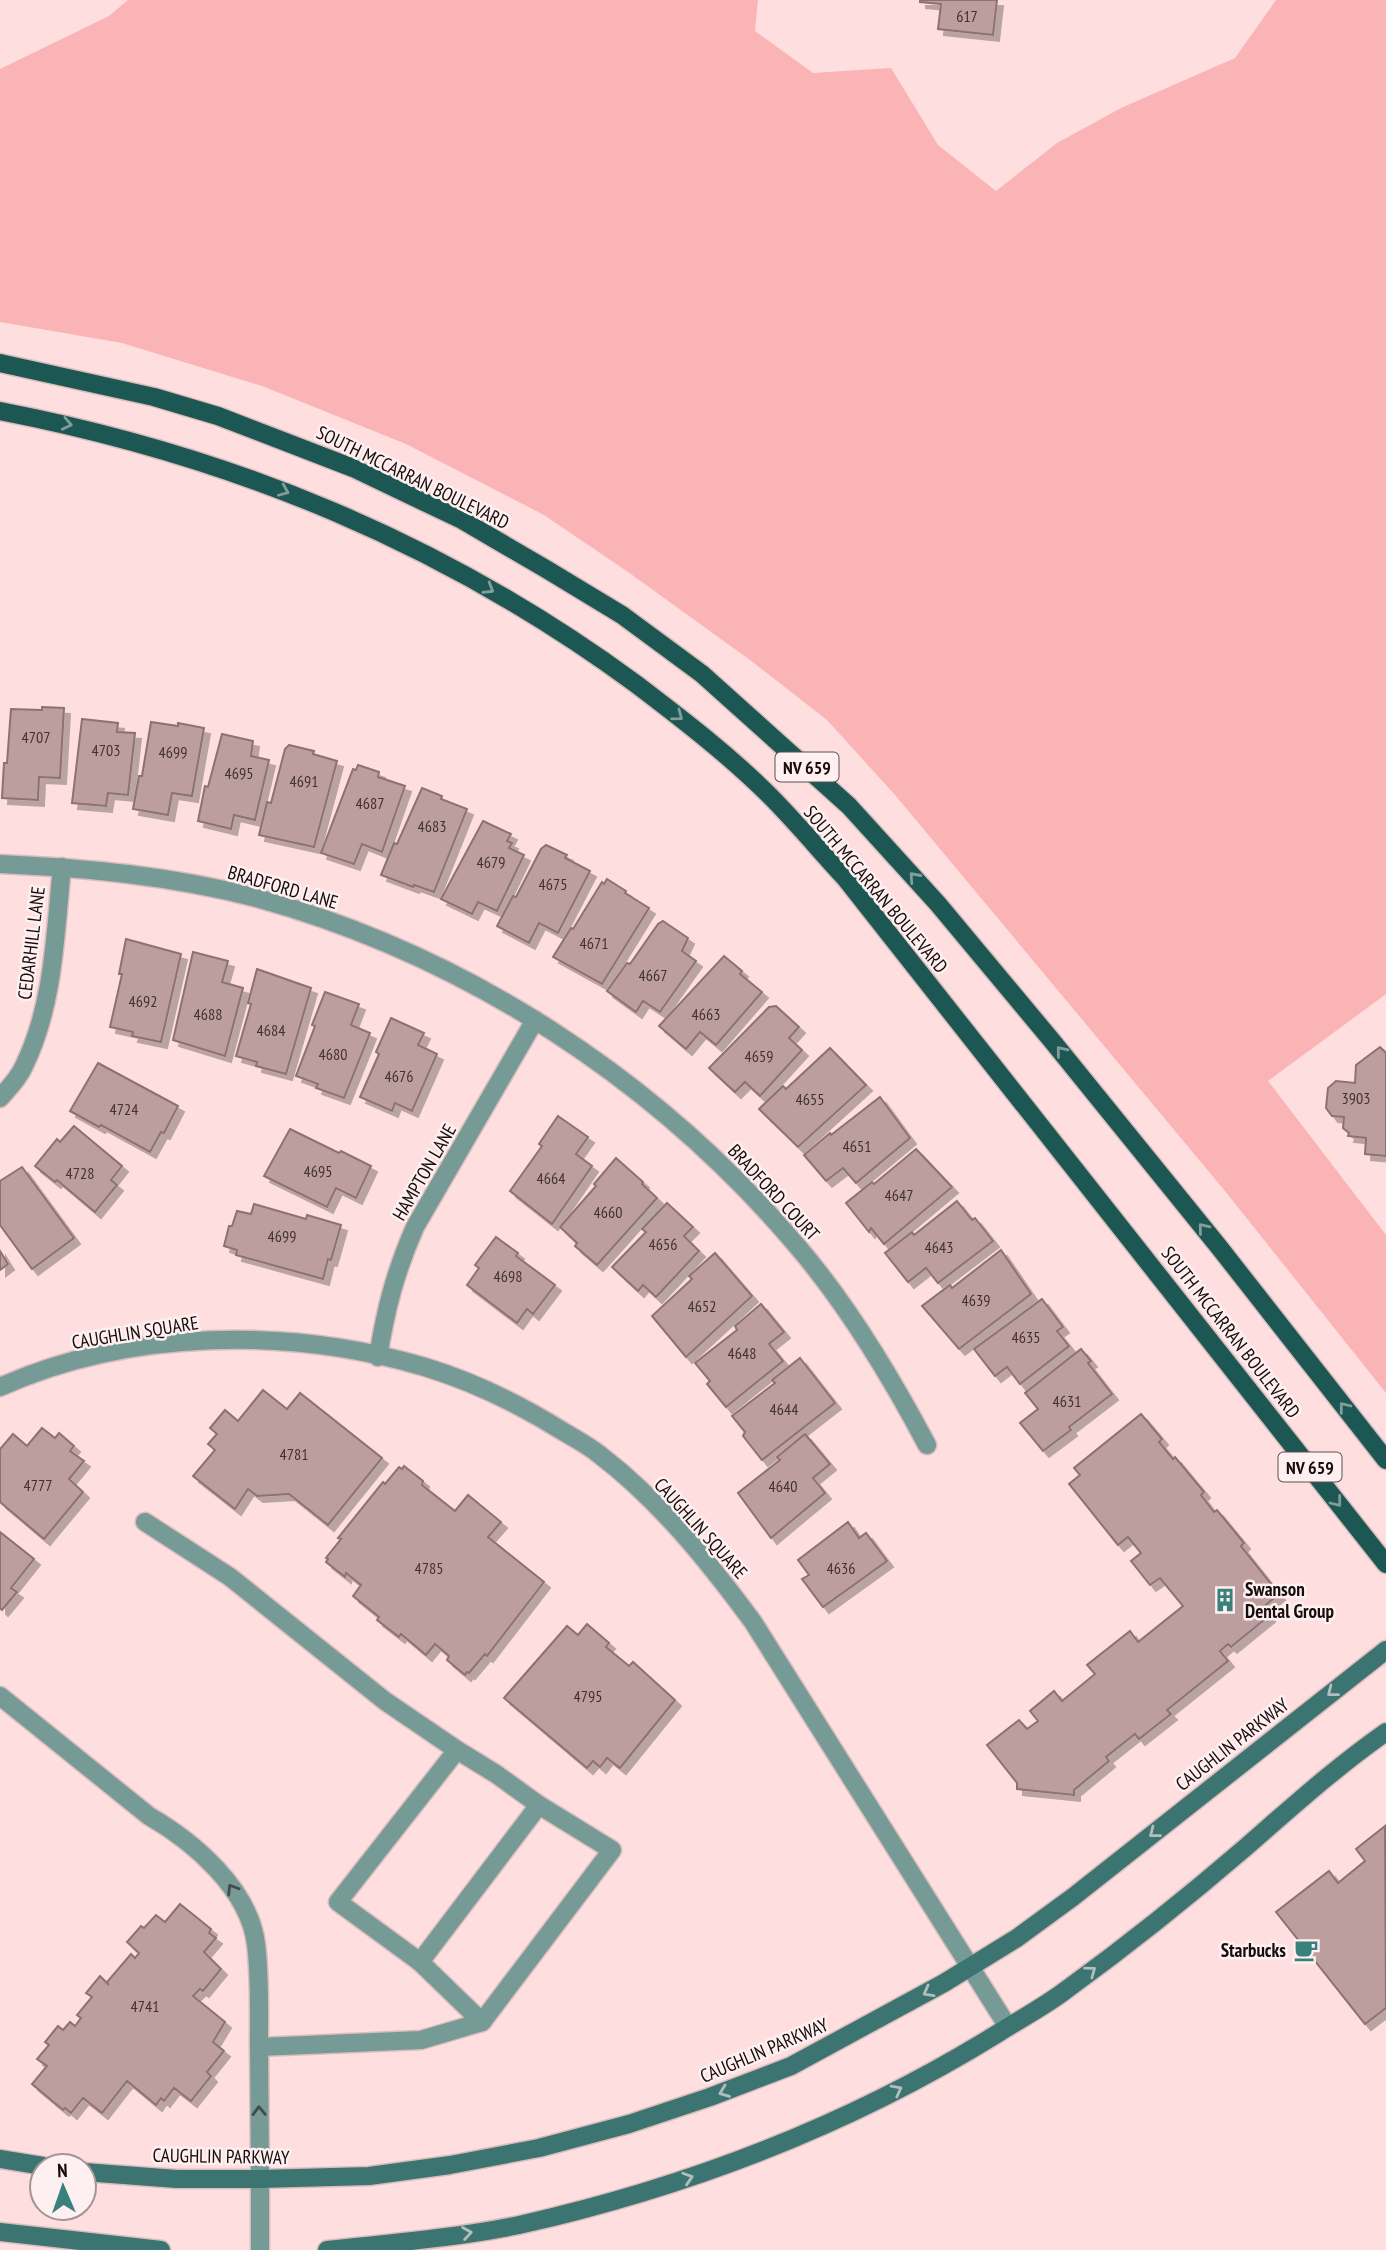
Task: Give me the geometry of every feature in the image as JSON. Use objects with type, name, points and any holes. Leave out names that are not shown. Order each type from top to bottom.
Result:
[{"type":"main road","name":"SOUTH MCCARRAN BOULEVARD","points":[[0,363],[154,397],[205,412],[353,468],[463,520],[622,615],[702,674],[849,806],[938,904],[1054,1042],[1386,1460]]},
{"type":"main road","name":"SOUTH MCCARRAN BOULEVARD","points":[[0,411],[71,425],[175,452],[271,485],[383,532],[478,582],[577,641],[686,722],[769,795],[845,878],[1386,1564]]},
{"type":"street","name":"BRADFORD LANE","points":[[0,863],[87,868],[169,880],[256,898],[332,922],[414,956],[535,1020]]},
{"type":"street","name":"CEDARHILL LANE","points":[[0,1098],[22,1070],[38,1031],[49,987],[62,867]]},
{"type":"street","name":"HAMPTON LANE","points":[[378,1357],[386,1306],[415,1227],[535,1020]]},
{"type":"street","name":"BRADFORD COURT","points":[[535,1020],[634,1087],[740,1183],[799,1247],[844,1307],[891,1377],[927,1445]]},
{"type":"street","name":"CAUGHLIN SQUARE","points":[[0,1387],[36,1371],[83,1359],[180,1342],[250,1340],[312,1345],[425,1367],[489,1391],[538,1416],[599,1454],[662,1510],[715,1570],[753,1622],[1008,2027]]},
{"type":"street","points":[[145,1522],[225,1572],[384,1701],[539,1805],[612,1850],[482,2022],[421,2040],[259,2047]]},
{"type":"street","name":"CAUGHLIN PARKWAY","points":[[98,2173],[177,2179],[260,2179],[369,2176],[450,2165],[539,2148],[629,2124],[791,2066],[869,2026],[1017,1938],[1073,1897],[1386,1650]]},
{"type":"street","points":[[0,1696],[149,1816],[208,1857],[231,1886],[248,1918],[256,1941],[260,2250]]},
{"type":"street","points":[[327,2250],[516,2225],[625,2199],[723,2166],[800,2136],[891,2094],[967,2052],[1063,1993],[1156,1922],[1315,1786],[1386,1732]]},
{"type":"street","points":[[457,1750],[338,1902],[420,1962],[482,2022]]},
{"type":"street","points":[[420,1962],[539,1805]]},
{"type":"street","points":[[0,2159],[28,2164]]},
{"type":"street","points":[[0,2232],[161,2250]]},
{"type":"shaded area","points":[[128,0],[758,0],[755,31],[813,73],[891,68],[938,145],[996,191],[1057,143],[1121,108],[1235,58],[1276,0],[1386,0],[1386,994],[1268,1081],[1386,1235],[1386,1393],[1225,1191],[895,795],[827,720],[750,660],[544,515],[406,444],[262,386],[122,343],[0,322],[0,69],[109,16]]},
{"type":"building","points":[[920,0],[997,0],[993,35],[938,29],[941,4]]},
{"type":"building","points":[[42,707],[64,708],[60,778],[39,777],[38,800],[2,798],[11,709],[42,710]]},
{"type":"building","points":[[82,719],[118,723],[117,732],[135,733],[128,795],[108,793],[106,806],[72,803]]},
{"type":"building","points":[[151,722],[204,728],[192,796],[172,793],[168,815],[133,809],[139,776],[142,776]]},
{"type":"building","points":[[222,734],[253,741],[251,756],[269,760],[255,820],[234,815],[231,829],[198,821],[205,786],[208,787]]},
{"type":"building","points":[[289,745],[314,751],[313,754],[337,761],[314,847],[259,835],[267,802],[271,803],[285,749]]},
{"type":"building","points":[[358,765],[379,772],[378,777],[405,786],[382,852],[362,844],[354,864],[321,853],[353,769],[356,770]]},
{"type":"building","points":[[422,788],[467,809],[434,892],[381,875]]},
{"type":"building","points":[[483,821],[511,834],[507,841],[512,843],[509,848],[524,855],[497,911],[478,902],[472,914],[441,899]]},
{"type":"building","points":[[546,845],[590,871],[558,933],[539,923],[529,943],[497,926],[513,896],[516,897],[541,849]]},
{"type":"building","points":[[607,879],[649,908],[602,984],[553,957],[602,882],[604,884]]},
{"type":"building","points":[[663,921],[688,938],[682,951],[696,961],[660,1012],[643,1001],[636,1012],[607,991]]},
{"type":"building","points":[[126,939],[181,954],[161,1042],[132,1036],[133,1032],[110,1027],[122,974],[119,974]]},
{"type":"building","points":[[193,952],[228,961],[222,982],[243,988],[225,1056],[173,1040]]},
{"type":"building","points":[[724,956],[762,992],[716,1045],[700,1032],[686,1049],[659,1026]]},
{"type":"building","points":[[257,969],[311,988],[286,1074],[256,1066],[257,1062],[236,1056],[251,1004],[248,1003]]},
{"type":"building","points":[[325,992],[359,1004],[351,1025],[370,1033],[344,1098],[316,1088],[318,1084],[296,1076]]},
{"type":"building","points":[[776,1006],[799,1027],[789,1038],[802,1050],[760,1096],[745,1082],[735,1092],[709,1068],[769,1007]]},
{"type":"building","points":[[391,1018],[424,1033],[418,1045],[437,1054],[412,1111],[395,1103],[392,1111],[360,1097]]},
{"type":"building","points":[[1380,1047],[1386,1053],[1386,1156],[1365,1154],[1366,1138],[1348,1136],[1349,1133],[1343,1128],[1344,1117],[1332,1116],[1326,1108],[1328,1088],[1336,1081],[1355,1083],[1356,1065]]},
{"type":"building","points":[[830,1048],[866,1085],[798,1147],[759,1109],[783,1086],[786,1089]]},
{"type":"building","points":[[98,1063],[178,1106],[150,1152],[70,1111]]},
{"type":"building","points":[[880,1097],[910,1138],[856,1183],[843,1168],[826,1181],[804,1155]]},
{"type":"building","points":[[558,1116],[588,1137],[576,1154],[592,1166],[552,1224],[510,1191],[542,1146],[539,1144]]},
{"type":"building","points":[[74,1126],[122,1166],[111,1180],[117,1185],[95,1212],[57,1180],[55,1182],[35,1166],[57,1139],[60,1142]]},
{"type":"building","points":[[290,1129],[371,1166],[356,1198],[336,1188],[327,1207],[264,1176]]},
{"type":"building","points":[[916,1149],[952,1187],[884,1244],[871,1228],[869,1232],[846,1203]]},
{"type":"building","points":[[616,1158],[657,1198],[597,1265],[575,1246],[577,1243],[560,1227],[596,1186],[594,1184]]},
{"type":"building","points":[[22,1167],[74,1238],[32,1269],[0,1225],[0,1181]]},
{"type":"building","points":[[957,1201],[993,1241],[938,1283],[926,1268],[908,1282],[885,1253],[912,1232],[914,1235]]},
{"type":"building","points":[[667,1203],[693,1227],[684,1236],[699,1251],[656,1297],[643,1285],[638,1291],[612,1267],[646,1232],[642,1229]]},
{"type":"building","points":[[254,1204],[306,1219],[307,1215],[341,1225],[323,1279],[236,1255],[237,1250],[224,1246],[229,1226],[232,1226],[237,1211],[251,1214]]},
{"type":"building","points":[[496,1237],[518,1253],[516,1256],[555,1285],[533,1314],[527,1309],[517,1323],[467,1285],[479,1268],[475,1265]]},
{"type":"building","points":[[1001,1250],[1031,1294],[959,1349],[922,1306],[950,1285],[952,1288]]},
{"type":"building","points":[[0,1251],[8,1264],[0,1270]]},
{"type":"building","points":[[715,1253],[752,1296],[686,1357],[652,1316],[692,1279],[689,1276]]},
{"type":"building","points":[[1042,1299],[1063,1327],[1057,1331],[1069,1346],[1020,1384],[1007,1367],[995,1376],[974,1349]]},
{"type":"building","points":[[761,1304],[784,1332],[769,1344],[783,1361],[726,1407],[707,1384],[710,1381],[695,1363],[737,1330],[735,1326]]},
{"type":"building","points":[[1081,1349],[1091,1361],[1088,1363],[1112,1394],[1043,1451],[1020,1423],[1038,1409],[1025,1393]]},
{"type":"building","points":[[800,1358],[835,1403],[762,1460],[743,1436],[745,1432],[732,1416],[775,1383],[772,1380]]},
{"type":"building","points":[[263,1390],[287,1409],[300,1393],[382,1458],[328,1525],[289,1494],[257,1496],[248,1489],[235,1509],[193,1476],[215,1450],[208,1444],[217,1434],[210,1428],[225,1410],[238,1421]]},
{"type":"building","name":"Swanson Dental Group","points":[[1141,1414],[1162,1439],[1159,1442],[1204,1492],[1201,1495],[1214,1512],[1217,1510],[1244,1543],[1241,1546],[1279,1594],[1262,1608],[1269,1616],[1231,1647],[1228,1644],[1220,1651],[1228,1661],[1167,1710],[1171,1714],[1139,1739],[1135,1734],[1106,1757],[1109,1761],[1074,1790],[1074,1795],[1017,1789],[1017,1783],[987,1745],[1019,1720],[1027,1729],[1038,1721],[1030,1711],[1054,1691],[1062,1701],[1095,1674],[1087,1665],[1130,1631],[1138,1642],[1183,1606],[1160,1578],[1150,1585],[1131,1561],[1141,1553],[1128,1537],[1118,1545],[1069,1484],[1080,1475],[1074,1468]]},
{"type":"building","points":[[42,1428],[55,1438],[59,1433],[74,1446],[70,1451],[84,1461],[69,1479],[83,1492],[44,1539],[0,1502],[0,1449],[13,1434],[27,1446]]},
{"type":"building","points":[[805,1434],[830,1464],[813,1478],[825,1493],[771,1538],[738,1493],[780,1460],[777,1457]]},
{"type":"building","points":[[404,1466],[423,1481],[422,1485],[455,1511],[468,1495],[501,1522],[488,1537],[544,1582],[487,1656],[485,1654],[465,1675],[447,1660],[449,1656],[435,1644],[426,1655],[401,1634],[399,1637],[377,1620],[379,1617],[353,1596],[361,1585],[346,1573],[345,1577],[326,1562],[326,1558],[341,1539],[338,1538],[383,1482],[385,1484],[399,1467],[402,1469]]},
{"type":"building","points":[[848,1522],[859,1538],[866,1533],[887,1561],[823,1607],[802,1579],[809,1575],[798,1560]]},
{"type":"building","points":[[0,1532],[34,1559],[11,1588],[17,1592],[2,1610],[0,1608]]},
{"type":"building","points":[[587,1624],[609,1643],[606,1647],[629,1666],[633,1662],[675,1700],[620,1768],[607,1758],[600,1767],[593,1761],[587,1768],[504,1698],[567,1626],[578,1635]]},
{"type":"building","points":[[1385,1826],[1386,2008],[1365,2024],[1276,1912],[1329,1871],[1338,1883],[1365,1861],[1356,1849]]},
{"type":"building","points":[[180,1904],[211,1929],[209,1933],[216,1938],[204,1952],[221,1969],[203,1991],[200,1989],[193,1996],[225,2022],[213,2042],[224,2051],[207,2072],[211,2076],[191,2101],[174,2088],[164,2101],[161,2098],[156,2105],[127,2081],[102,2113],[83,2098],[71,2113],[65,2108],[63,2110],[32,2084],[47,2066],[37,2059],[49,2045],[45,2042],[58,2026],[63,2030],[70,2022],[75,2026],[81,2018],[77,2015],[92,1997],[86,1993],[100,1976],[109,1985],[107,1982],[131,1954],[135,1958],[139,1953],[127,1942],[141,1926],[144,1928],[156,1915],[165,1922]]},
{"type":"place","name":"Swanson Dental Group","points":[[1225,1600]]},
{"type":"place","name":"Starbucks","points":[[1306,1950]]}]
